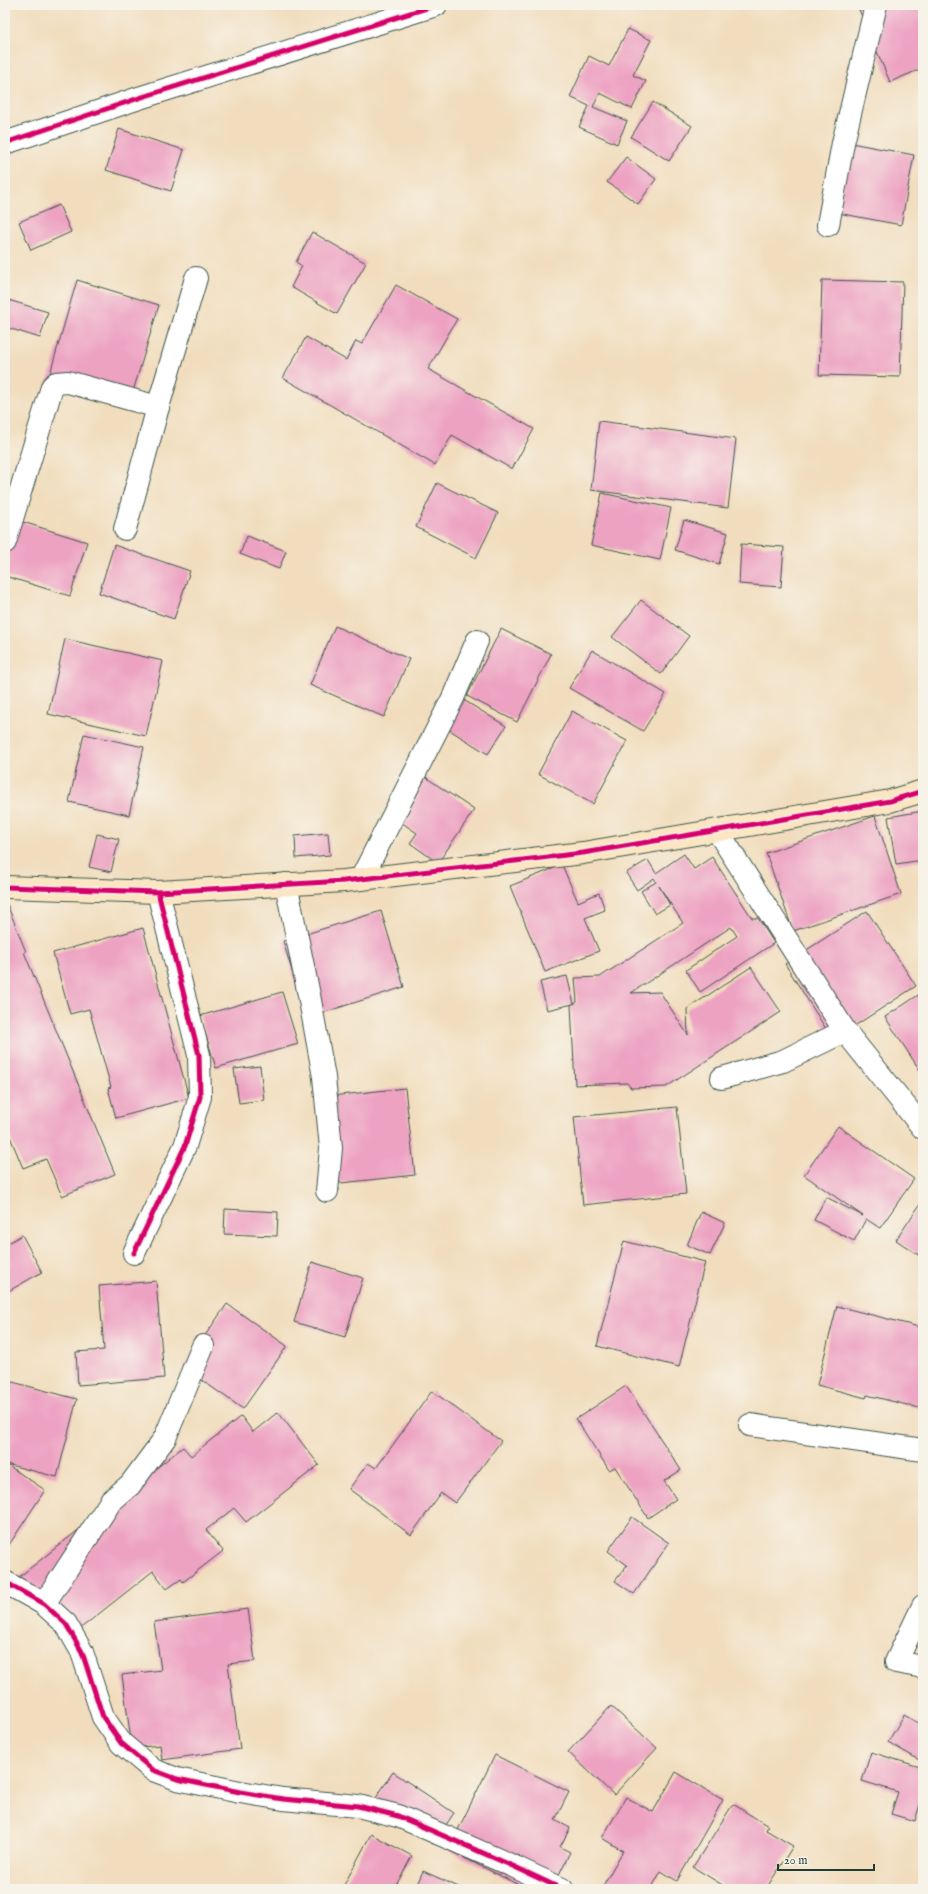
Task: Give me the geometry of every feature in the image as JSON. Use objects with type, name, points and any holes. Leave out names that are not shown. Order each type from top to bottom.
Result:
[{"type":"street","points":[[5,143],[139,98],[436,5]]},
{"type":"street","points":[[828,225],[843,143],[876,5]]},
{"type":"street","points":[[125,529],[158,407],[196,278]]},
{"type":"street","points":[[5,542],[52,387],[56,383],[68,382],[158,407]]},
{"type":"street","points":[[361,879],[453,698],[477,641]]},
{"type":"street","points":[[5,886],[158,892],[361,879],[583,853],[890,801],[923,791]]},
{"type":"street","points":[[716,830],[845,1031],[923,1128]]},
{"type":"street","points":[[286,884],[324,1077],[331,1148],[327,1191]]},
{"type":"street","points":[[134,1253],[185,1146],[200,1097],[199,1055],[158,892]]},
{"type":"street","points":[[722,1078],[783,1061],[845,1031]]},
{"type":"street","points":[[44,1604],[111,1501],[130,1485],[165,1438],[203,1346]]},
{"type":"street","points":[[750,1425],[923,1450]]},
{"type":"street","points":[[5,1582],[44,1604],[66,1624],[82,1652],[103,1717],[121,1743],[153,1770],[177,1780],[240,1792],[283,1799],[358,1806],[398,1816],[516,1867],[562,1889]]},
{"type":"street","points":[[923,1606],[896,1662],[923,1667]]},
{"type":"building","points":[[857,5],[923,5],[923,68],[890,82]]},
{"type":"building","points":[[628,29],[651,40],[633,75],[646,81],[632,109],[600,93],[593,107],[627,121],[617,144],[579,127],[589,106],[570,97],[589,56],[609,66]]},
{"type":"building","points":[[653,102],[692,126],[669,161],[631,137]]},
{"type":"building","points":[[119,129],[184,150],[171,191],[106,170]]},
{"type":"building","points":[[851,143],[914,155],[901,225],[838,213]]},
{"type":"building","points":[[626,157],[656,179],[638,204],[607,182]]},
{"type":"building","points":[[59,205],[71,232],[31,250],[19,222]]},
{"type":"building","points":[[312,232],[366,263],[337,314],[291,287],[302,266],[296,262]]},
{"type":"building","points":[[77,280],[159,305],[128,408],[47,384]]},
{"type":"building","points":[[822,280],[903,282],[900,377],[819,375]]},
{"type":"building","points":[[396,285],[457,319],[428,369],[534,429],[512,469],[452,435],[435,465],[283,378],[306,337],[346,360],[356,341],[362,344]]},
{"type":"building","points":[[5,299],[48,312],[40,338],[5,327]]},
{"type":"building","points":[[599,421],[736,439],[728,508],[591,490]]},
{"type":"building","points":[[437,483],[498,513],[476,558],[416,527]]},
{"type":"building","points":[[602,493],[671,508],[660,560],[591,545]]},
{"type":"building","points":[[10,518],[87,542],[70,596],[5,576],[5,533]]},
{"type":"building","points":[[684,520],[728,533],[719,564],[675,550]]},
{"type":"building","points":[[247,536],[286,551],[279,569],[240,554]]},
{"type":"building","points":[[741,544],[784,547],[781,587],[739,584]]},
{"type":"building","points":[[114,545],[190,571],[174,619],[99,593]]},
{"type":"building","points":[[641,600],[689,636],[661,674],[612,637]]},
{"type":"building","points":[[335,626],[409,659],[384,717],[310,685]]},
{"type":"building","points":[[501,629],[551,654],[517,722],[467,696]]},
{"type":"building","points":[[65,639],[163,661],[146,736],[48,714]]},
{"type":"building","points":[[592,650],[666,694],[643,731],[569,688]]},
{"type":"building","points":[[457,696],[506,726],[488,754],[440,724]]},
{"type":"building","points":[[572,711],[627,741],[593,804],[538,774]]},
{"type":"building","points":[[84,734],[144,747],[129,815],[69,802]]},
{"type":"building","points":[[415,770],[474,810],[438,863],[410,843],[417,833],[386,812]]},
{"type":"building","points":[[923,811],[923,860],[896,864],[888,817]]},
{"type":"building","points":[[875,816],[901,894],[793,931],[766,853]]},
{"type":"building","points":[[328,833],[330,855],[296,858],[295,836]]},
{"type":"building","points":[[97,834],[119,839],[111,872],[89,867]]},
{"type":"building","points":[[684,854],[694,869],[712,857],[752,918],[758,918],[774,943],[700,992],[686,970],[737,936],[731,927],[631,993],[660,992],[688,1035],[687,1009],[751,967],[781,1012],[666,1087],[631,1088],[627,1083],[575,1085],[571,1005],[573,1004],[547,1010],[540,982],[567,976],[574,1004],[577,1002],[575,978],[600,977],[683,923],[659,886],[670,905],[655,914],[641,891],[656,882],[654,878],[637,890],[626,873],[648,860],[656,873]]},
{"type":"building","points":[[562,865],[578,902],[599,893],[605,910],[585,918],[599,951],[545,972],[510,886]]},
{"type":"building","points":[[5,899],[26,952],[24,952],[115,1174],[62,1196],[46,1159],[23,1168],[8,1132],[5,1133]]},
{"type":"building","points":[[381,911],[404,987],[306,1018],[283,941]]},
{"type":"building","points":[[867,911],[916,986],[833,1040],[785,964]]},
{"type":"building","points":[[143,928],[189,1098],[116,1118],[108,1088],[111,1087],[89,1009],[70,1014],[53,953]]},
{"type":"building","points":[[282,992],[298,1044],[216,1068],[200,1016]]},
{"type":"building","points":[[923,992],[923,1075],[885,1017]]},
{"type":"building","points":[[260,1066],[264,1100],[239,1103],[234,1069]]},
{"type":"building","points":[[405,1088],[415,1175],[332,1184],[322,1097]]},
{"type":"building","points":[[677,1107],[686,1194],[583,1205],[574,1117]]},
{"type":"building","points":[[838,1126],[914,1179],[880,1228],[866,1219],[854,1241],[814,1220],[826,1197],[863,1216],[804,1175]]},
{"type":"building","points":[[923,1200],[923,1258],[896,1240]]},
{"type":"building","points":[[225,1209],[278,1212],[277,1236],[224,1234]]},
{"type":"building","points":[[701,1212],[725,1223],[710,1255],[687,1245]]},
{"type":"building","points":[[22,1235],[42,1272],[5,1293],[5,1245]]},
{"type":"building","points":[[624,1241],[705,1262],[679,1367],[597,1346]]},
{"type":"building","points":[[312,1262],[363,1278],[345,1337],[294,1322]]},
{"type":"building","points":[[156,1281],[164,1378],[78,1385],[76,1352],[104,1350],[99,1286]]},
{"type":"building","points":[[227,1304],[287,1346],[243,1409],[183,1367]]},
{"type":"building","points":[[837,1306],[923,1328],[923,1409],[867,1395],[866,1398],[817,1385]]},
{"type":"building","points":[[5,1380],[77,1399],[57,1477],[6,1464],[45,1490],[5,1551]]},
{"type":"building","points":[[626,1386],[681,1470],[664,1481],[676,1499],[648,1518],[615,1467],[609,1470],[576,1419]]},
{"type":"building","points":[[432,1391],[501,1441],[455,1503],[441,1493],[411,1535],[349,1489],[368,1463],[376,1468]]},
{"type":"building","points":[[278,1412],[319,1465],[246,1522],[234,1508],[206,1530],[223,1551],[183,1582],[181,1579],[167,1589],[153,1571],[67,1639],[19,1577],[183,1447],[191,1456],[241,1416],[253,1432]]},
{"type":"building","points":[[632,1517],[669,1543],[634,1594],[615,1581],[627,1565],[608,1551]]},
{"type":"building","points":[[248,1609],[255,1661],[228,1664],[240,1749],[162,1760],[160,1745],[132,1748],[122,1675],[161,1670],[154,1622]]},
{"type":"building","points":[[611,1706],[657,1748],[614,1795],[568,1752]]},
{"type":"building","points":[[904,1715],[923,1726],[923,1758],[921,1761],[888,1742]]},
{"type":"building","points":[[871,1752],[923,1768],[923,1794],[915,1821],[891,1814],[898,1792],[862,1781]]},
{"type":"building","points":[[495,1755],[569,1792],[555,1820],[570,1828],[560,1847],[570,1852],[552,1889],[527,1889],[448,1850]]},
{"type":"building","points":[[393,1772],[454,1813],[433,1844],[372,1804]]},
{"type":"building","points":[[676,1772],[723,1800],[677,1881],[661,1871],[651,1889],[601,1889],[623,1851],[602,1838],[626,1797],[653,1812]]},
{"type":"building","points":[[733,1804],[768,1826],[766,1830],[793,1846],[766,1889],[729,1889],[693,1867]]},
{"type":"building","points":[[371,1834],[412,1856],[394,1889],[342,1889]]},
{"type":"building","points":[[423,1871],[463,1889],[415,1889]]},
{"type":"cycle path","points":[[5,143],[139,98],[436,5]]},
{"type":"cycle path","points":[[5,887],[158,892],[344,881],[583,853],[890,801],[923,791]]},
{"type":"cycle path","points":[[134,1253],[185,1146],[200,1097],[199,1055],[158,892]]},
{"type":"cycle path","points":[[5,1582],[44,1604],[66,1624],[82,1652],[103,1717],[121,1743],[153,1770],[177,1779],[240,1792],[283,1799],[358,1806],[398,1816],[562,1889]]}]
